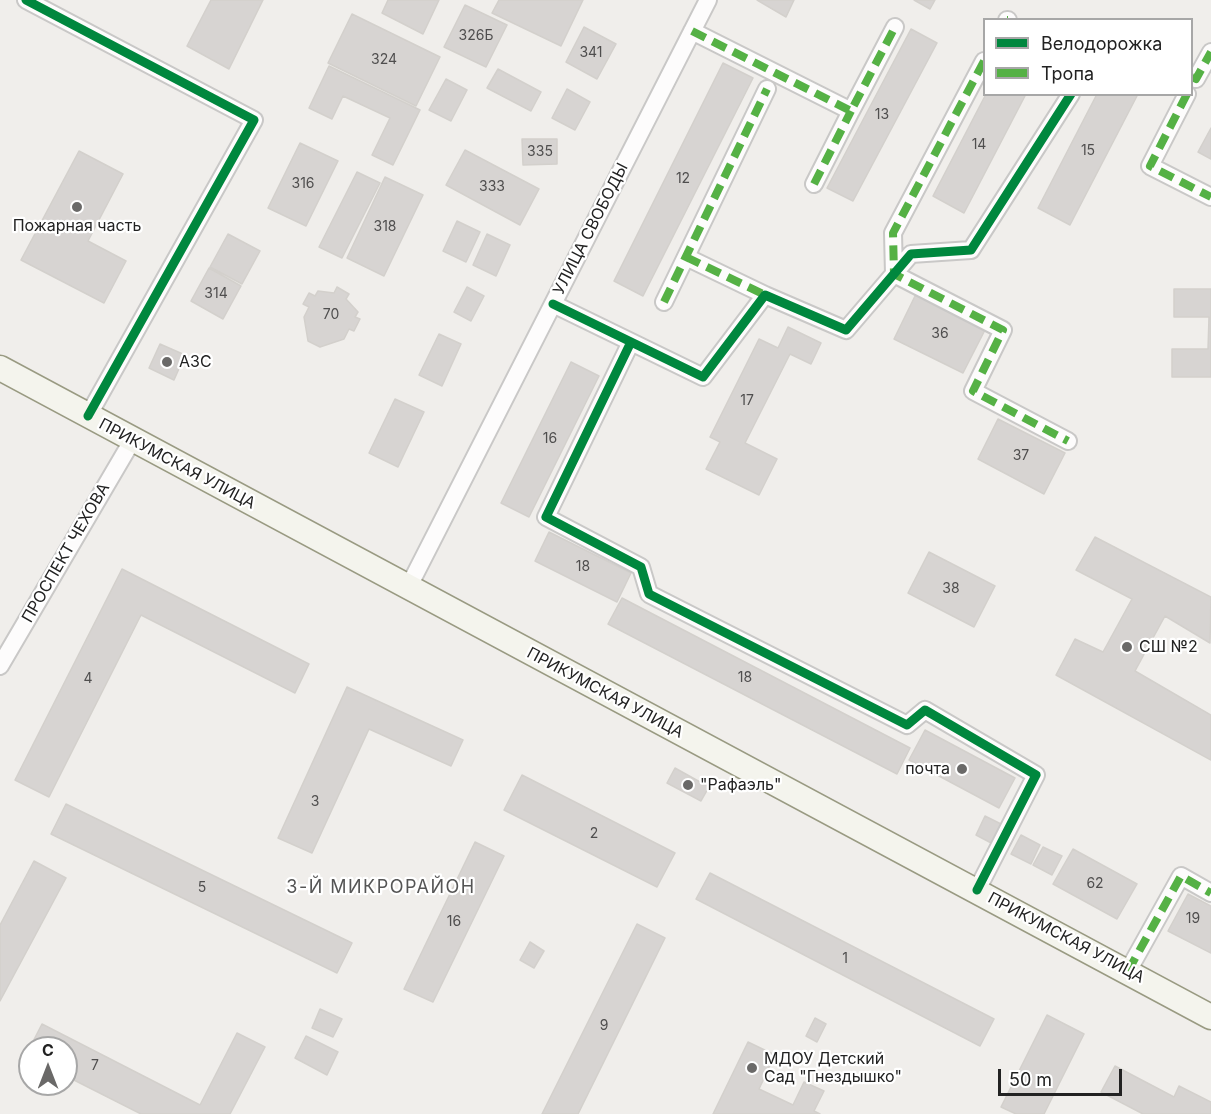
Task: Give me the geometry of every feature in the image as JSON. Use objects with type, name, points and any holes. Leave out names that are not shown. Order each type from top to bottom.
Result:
[{"type":"main road","name":"ПРИКУМСКАЯ УЛИЦА","points":[[0,368],[132,441],[409,586],[745,769],[977,890],[1211,1017]]},
{"type":"street","points":[[26,0],[254,120],[88,416]]},
{"type":"street","name":"УЛИЦА СВОБОДЫ","points":[[409,586],[708,0]]},
{"type":"street","points":[[813,184],[895,27]]},
{"type":"street","points":[[692,31],[851,111]]},
{"type":"street","points":[[1193,81],[1211,52]]},
{"type":"street","points":[[894,274],[893,233],[983,63]]},
{"type":"street","points":[[664,302],[767,89]]},
{"type":"street","points":[[686,257],[846,330],[911,254],[971,250],[1070,96]]},
{"type":"street","points":[[1186,96],[1150,166],[1211,197]]},
{"type":"street","points":[[894,274],[1003,330],[973,391],[1068,441]]},
{"type":"street","points":[[553,304],[703,377],[765,295]]},
{"type":"street","points":[[631,342],[546,517],[641,567],[649,594],[907,725],[924,710],[1036,775],[977,890]]},
{"type":"street","name":"ПРОСПЕКТ ЧЕХОВА","points":[[0,666],[132,441]]},
{"type":"street","points":[[1128,971],[1181,876],[1211,892]]},
{"type":"building","points":[[211,0],[263,0],[229,69],[187,46]]},
{"type":"building","points":[[388,0],[439,0],[423,34],[382,13]]},
{"type":"building","points":[[499,0],[583,0],[561,46],[492,13]]},
{"type":"building","points":[[757,0],[794,0],[786,17]]},
{"type":"building","points":[[914,0],[935,0],[930,9]]},
{"type":"building","points":[[465,5],[507,25],[486,67],[444,47]]},
{"type":"building","points":[[352,14],[440,57],[416,106],[328,63]]},
{"type":"building","points":[[584,27],[616,44],[597,79],[566,62]]},
{"type":"building","points":[[911,29],[937,43],[853,201],[827,188]]},
{"type":"building","points":[[723,63],[753,78],[643,296],[614,281]]},
{"type":"building","points":[[329,66],[420,110],[393,165],[372,155],[390,118],[343,96],[332,119],[309,108]]},
{"type":"building","points":[[498,69],[541,92],[531,111],[487,88]]},
{"type":"building","points":[[446,79],[467,90],[451,121],[429,110]]},
{"type":"building","points":[[567,89],[590,102],[575,130],[552,118]]},
{"type":"building","points":[[985,96],[1025,96],[964,213],[933,196]]},
{"type":"building","points":[[1096,96],[1137,96],[1070,225],[1038,208]]},
{"type":"building","points":[[1211,128],[1211,159],[1198,152]]},
{"type":"building","points":[[522,139],[557,139],[557,164],[523,165]]},
{"type":"building","points":[[300,143],[338,161],[306,226],[268,208]]},
{"type":"building","points":[[465,150],[539,189],[520,225],[446,185]]},
{"type":"building","name":"Пожарная часть","points":[[79,151],[123,174],[88,241],[126,261],[104,303],[21,260]]},
{"type":"building","points":[[357,172],[380,183],[342,258],[319,247]]},
{"type":"building","points":[[385,177],[423,195],[384,276],[347,258]]},
{"type":"building","points":[[457,221],[480,232],[466,262],[443,251]]},
{"type":"building","points":[[228,234],[260,251],[242,284],[210,267]]},
{"type":"building","points":[[487,234],[510,245],[496,276],[473,265]]},
{"type":"building","points":[[209,268],[241,286],[223,319],[191,301]]},
{"type":"building","points":[[337,287],[349,294],[346,299],[358,312],[355,317],[360,319],[354,331],[349,329],[344,339],[320,347],[308,341],[304,317],[309,307],[303,304],[309,293],[315,296],[318,291],[334,293]]},
{"type":"building","points":[[467,287],[484,296],[471,321],[454,312]]},
{"type":"building","points":[[1174,289],[1211,289],[1211,377],[1172,377],[1172,349],[1208,349],[1209,317],[1174,317]]},
{"type":"building","points":[[916,294],[986,328],[963,373],[894,339]]},
{"type":"building","points":[[788,327],[821,343],[811,364],[790,354],[745,443],[777,459],[759,495],[706,469],[720,442],[710,437],[759,339],[778,348]]},
{"type":"building","points":[[439,334],[461,344],[442,386],[419,375]]},
{"type":"building","name":"АЗС","points":[[160,344],[185,355],[174,380],[149,368]]},
{"type":"building","points":[[571,362],[599,376],[529,517],[501,503]]},
{"type":"building","points":[[395,399],[424,412],[398,467],[369,453]]},
{"type":"building","points":[[998,419],[1065,453],[1044,494],[978,459]]},
{"type":"building","points":[[549,532],[631,573],[617,602],[535,561]]},
{"type":"building","name":"СШ №2","points":[[1095,537],[1211,597],[1210,643],[1165,616],[1135,671],[1211,715],[1211,760],[1056,675],[1075,639],[1103,652],[1132,599],[1076,570]]},
{"type":"building","points":[[929,552],[995,586],[974,627],[908,593]]},
{"type":"building","points":[[122,569],[309,664],[295,693],[141,615],[49,797],[15,780]]},
{"type":"building","points":[[622,598],[910,748],[897,774],[608,624]]},
{"type":"building","points":[[347,687],[463,740],[451,766],[369,729],[312,853],[278,838]]},
{"type":"building","name":"почта","points":[[925,730],[1015,778],[999,808],[909,760]]},
{"type":"building","name":"\"Рафаэль\"","points":[[675,768],[709,787],[701,801],[667,783]]},
{"type":"building","points":[[522,775],[675,853],[657,887],[504,810]]},
{"type":"building","points":[[66,804],[352,943],[337,973],[51,834]]},
{"type":"building","points":[[985,816],[1005,826],[995,845],[976,835]]},
{"type":"building","points":[[1021,835],[1040,845],[1031,864],[1011,854]]},
{"type":"building","points":[[475,842],[504,856],[433,1002],[404,989]]},
{"type":"building","points":[[1043,847],[1062,856],[1052,875],[1033,865]]},
{"type":"building","points":[[1073,849],[1137,884],[1117,919],[1053,884]]},
{"type":"building","points":[[34,861],[66,878],[0,1001],[0,925]]},
{"type":"building","points":[[710,873],[994,1019],[980,1046],[696,899]]},
{"type":"building","points":[[1188,894],[1211,906],[1211,953],[1168,931]]},
{"type":"building","points":[[637,924],[665,938],[578,1114],[542,1114]]},
{"type":"building","points":[[530,942],[544,951],[534,968],[520,960]]},
{"type":"building","points":[[320,1009],[342,1019],[333,1037],[312,1028]]},
{"type":"building","points":[[1047,1015],[1084,1034],[1044,1114],[1016,1114],[1001,1107]]},
{"type":"building","points":[[815,1018],[826,1024],[817,1042],[806,1036]]},
{"type":"building","points":[[42,1024],[65,1036],[36,1036]]},
{"type":"building","points":[[237,1033],[265,1047],[230,1114],[141,1114],[78,1082],[78,1042],[200,1105]]},
{"type":"building","points":[[306,1036],[338,1052],[327,1075],[295,1058]]},
{"type":"building","name":"МДОУ Детский Сад \"Гнездышко\"","points":[[748,1042],[775,1055],[759,1089],[793,1105],[804,1082],[824,1091],[814,1111],[820,1114],[713,1114]]},
{"type":"building","points":[[1115,1066],[1174,1097],[1179,1086],[1211,1102],[1211,1114],[1143,1114],[1101,1092]]},
{"type":"marked path","points":[[692,31],[851,111],[895,27]]},
{"type":"marked path","points":[[1193,78],[1196,79],[1211,52]]},
{"type":"marked path","points":[[983,63],[893,233],[894,274],[1003,330],[973,391],[1068,441]]},
{"type":"marked path","points":[[664,302],[767,89]]},
{"type":"marked path","points":[[1186,96],[1150,166],[1211,197]]},
{"type":"marked path","points":[[814,184],[851,111]]},
{"type":"marked path","points":[[686,257],[765,295]]},
{"type":"marked path","points":[[1128,971],[1181,876],[1211,893]]},
{"type":"cycle path","points":[[26,0],[254,120],[88,416]]},
{"type":"cycle path","points":[[553,304],[703,377],[765,295],[846,330],[911,254],[971,250],[1070,96]]},
{"type":"cycle path","points":[[631,342],[546,517],[641,567],[649,594],[907,725],[925,710],[1036,775],[977,890]]},
{"type":"place","name":"Пожарная часть","points":[[77,207]]},
{"type":"place","name":"АЗС","points":[[167,362]]},
{"type":"place","name":"СШ №2","points":[[1127,647]]},
{"type":"place","name":"почта","points":[[962,769]]},
{"type":"place","name":"\"Рафаэль\"","points":[[688,785]]},
{"type":"place","name":"МДОУ Детский Сад \"Гнездышко\"","points":[[752,1068]]},
{"type":"district","name":"3-Й МИКРОРАЙОН","points":[[381,888]]}]
